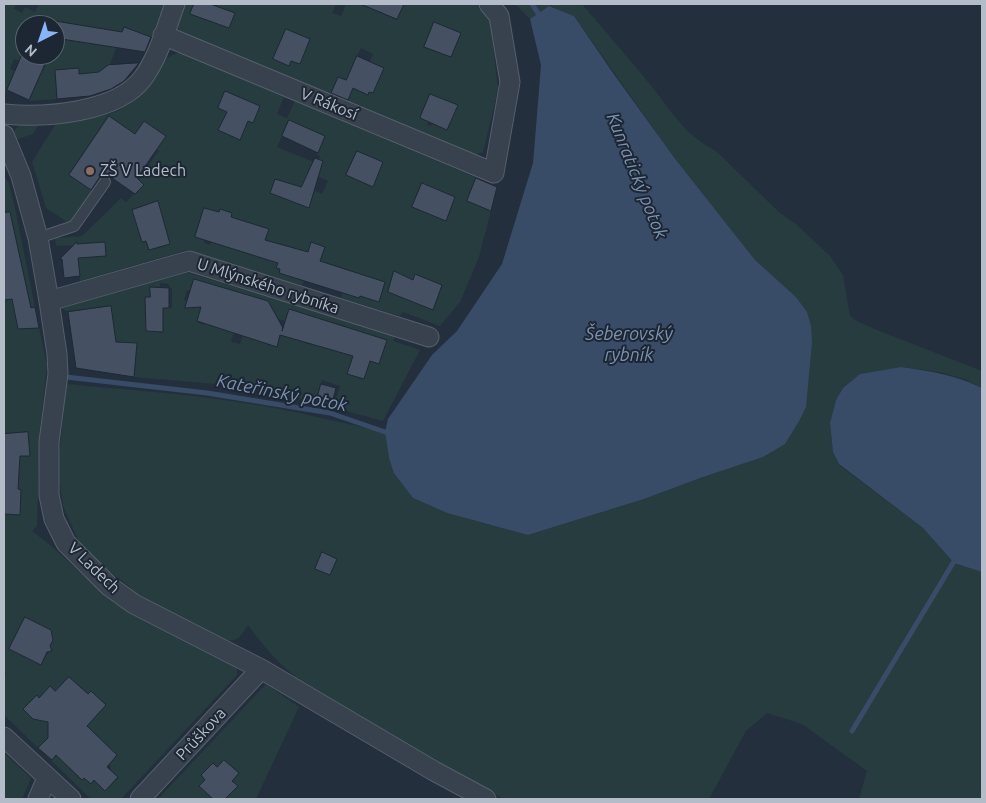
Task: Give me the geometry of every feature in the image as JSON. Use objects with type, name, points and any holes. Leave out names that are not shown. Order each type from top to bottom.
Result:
[{"type":"street","points":[[4,114],[29,116],[74,112],[97,107],[134,88],[143,78],[155,58],[175,4]]},
{"type":"street","name":"V Rákosí","points":[[163,36],[494,172],[510,82],[498,16],[488,4]]},
{"type":"street","name":"V Ladech","points":[[4,135],[21,176],[38,238],[49,301],[58,374],[49,442],[49,495],[54,519],[66,543],[109,586],[134,604],[261,669],[434,771],[486,799]]},
{"type":"street","name":"U Mlýnského rybníka","points":[[49,301],[189,261],[429,337]]},
{"type":"street","name":"Průškova","points":[[140,799],[261,669]]},
{"type":"street","points":[[4,737],[71,799]]},
{"type":"street","points":[[38,799],[47,778]]},
{"type":"lane","points":[[38,238],[74,226],[105,182]]},
{"type":"green space","points":[[4,4],[16,4],[14,9],[22,13],[25,7],[35,12],[39,4],[168,4],[153,38],[124,27],[110,64],[99,72],[79,74],[78,68],[68,69],[68,75],[55,76],[57,99],[29,101],[40,76],[32,72],[35,67],[43,71],[46,65],[65,65],[65,40],[111,47],[65,26],[65,15],[15,15],[15,59],[10,69],[15,71],[4,93]]},
{"type":"green space","points":[[183,4],[194,4],[190,14],[211,22],[234,13],[217,7],[218,4],[336,4],[332,13],[341,16],[346,4],[371,4],[370,8],[397,19],[404,4],[475,4],[483,7],[490,17],[498,90],[483,152],[470,157],[347,104],[353,88],[368,94],[369,92],[373,93],[384,68],[370,61],[373,54],[361,48],[346,80],[338,77],[329,97],[181,34],[176,23]],"holes":[[[434,22],[461,33],[451,57],[424,47]],[[430,94],[458,105],[447,129],[432,124],[431,126],[427,125],[428,122],[420,118]]]},
{"type":"green space","points":[[515,4],[582,4],[686,129],[716,151],[780,213],[796,224],[830,256],[843,275],[850,316],[877,330],[982,371],[982,388],[965,379],[939,372],[902,367],[860,374],[843,388],[836,400],[830,423],[833,452],[839,465],[923,528],[954,563],[982,572],[982,799],[859,799],[867,771],[802,724],[767,713],[746,731],[709,799],[504,799],[413,748],[304,683],[274,657],[248,625],[235,640],[222,640],[134,597],[129,586],[97,562],[81,546],[63,506],[58,470],[66,384],[159,392],[268,407],[385,432],[389,458],[413,498],[447,513],[528,535],[644,499],[763,457],[807,312],[796,297],[755,260],[676,160],[574,16],[549,6],[530,19]]},
{"type":"green space","points":[[180,52],[284,97],[277,114],[287,118],[295,101],[477,178],[470,194],[491,211],[479,257],[460,302],[440,326],[403,312],[400,316],[341,298],[350,270],[320,261],[325,247],[311,243],[308,252],[280,257],[276,268],[280,269],[280,273],[304,281],[302,286],[187,250],[80,281],[77,245],[56,246],[55,238],[82,236],[121,198],[126,202],[143,185],[139,180],[159,150],[123,152],[109,117],[69,174],[93,191],[70,224],[46,208],[32,162],[55,125],[98,117],[121,109],[144,91],[164,59]],"holes":[[[226,91],[260,106],[253,123],[248,121],[240,140],[219,130],[227,112]],[[288,123],[309,132],[310,129],[325,136],[317,155],[320,156],[318,161],[314,162],[277,147]],[[357,151],[383,162],[373,186],[346,175]],[[308,172],[328,181],[322,194],[302,185]],[[422,184],[453,196],[446,213],[446,221],[413,207]],[[220,209],[232,213],[223,245],[211,242],[210,245],[204,243],[204,240],[195,237]],[[250,223],[269,229],[260,257]],[[416,274],[442,285],[433,309]]]},
{"type":"green space","points":[[32,122],[38,126],[33,134],[15,140],[12,133],[20,124]]},
{"type":"green space","points":[[4,175],[9,184],[14,203],[35,307],[15,311],[18,329],[39,328],[47,365],[40,427],[37,526],[32,531],[106,596],[139,616],[237,666],[237,675],[121,799],[91,799],[4,715],[4,677],[6,672],[4,671],[4,300],[28,295],[14,234],[4,236]],"holes":[[[25,617],[51,630],[51,644],[41,665],[10,649]],[[69,677],[81,688],[83,699],[91,691],[106,705],[52,760],[39,748],[54,732],[42,718],[36,720],[24,709],[36,695],[39,698],[50,686],[55,691]],[[104,742],[117,755],[110,763],[111,770],[118,778],[105,791],[94,780],[91,784],[84,778],[82,780],[69,768]]]},
{"type":"green space","points":[[186,272],[395,336],[393,341],[420,350],[383,421],[262,388],[134,377],[135,366],[110,363],[116,344],[111,306],[68,312],[61,308]],"holes":[[[160,283],[169,284],[169,287],[172,288],[172,308],[163,308],[162,332],[151,331],[151,320],[146,319],[145,298],[150,297],[150,288],[160,288]],[[216,286],[204,325],[197,322],[201,307],[187,303],[184,300],[187,290]],[[254,297],[240,344],[231,342],[234,332]],[[289,309],[317,318],[308,344],[300,341],[302,337],[282,331],[277,347],[263,343],[270,316],[285,321]],[[324,320],[346,326],[347,330],[336,351],[316,345]],[[361,332],[387,340],[379,364],[370,361],[364,379],[348,374]],[[322,380],[340,386],[335,404],[317,398]]]},
{"type":"green space","points":[[266,684],[299,707],[256,799],[221,799],[226,798],[237,786],[232,781],[239,773],[224,760],[217,767],[213,763],[201,775],[205,780],[199,786],[213,799],[158,799]]},
{"type":"green space","points":[[4,753],[31,778],[22,799],[4,799]]},
{"type":"water","name":"Šeberovský rybník","points":[[549,6],[574,16],[676,160],[755,260],[796,297],[807,312],[811,326],[812,342],[806,407],[785,444],[763,457],[644,499],[528,535],[447,513],[413,498],[394,473],[389,458],[385,432],[388,419],[432,355],[457,331],[502,264],[533,163],[541,65],[530,19]]},
{"type":"water","points":[[901,367],[953,377],[982,388],[982,572],[954,563],[923,528],[839,464],[833,452],[830,423],[836,400],[843,388],[860,374]]},
{"type":"building","points":[[194,4],[210,4],[235,13],[229,28],[190,14]]},
{"type":"building","points":[[361,4],[404,4],[397,19]]},
{"type":"building","points":[[434,22],[461,33],[451,57],[424,47]]},
{"type":"building","points":[[65,23],[122,32],[124,27],[151,37],[145,52],[65,40]]},
{"type":"building","points":[[286,29],[310,39],[300,64],[291,61],[289,66],[273,59]]},
{"type":"building","points":[[357,56],[384,68],[373,93],[369,92],[368,95],[353,88],[348,100],[331,93],[338,77],[346,80]]},
{"type":"building","points":[[139,63],[124,81],[111,89],[90,96],[57,99],[55,70],[79,68],[79,74],[99,72],[108,65]]},
{"type":"building","points":[[18,65],[45,65],[29,100],[7,90]]},
{"type":"building","points":[[225,91],[260,106],[253,123],[248,121],[240,140],[218,130],[227,112],[218,108]]},
{"type":"building","points":[[430,94],[458,105],[447,130],[420,118]]},
{"type":"building","points":[[109,116],[135,134],[144,121],[166,136],[137,178],[144,185],[135,194],[105,173],[91,190],[69,175]]},
{"type":"building","points":[[289,120],[325,136],[318,153],[282,136]]},
{"type":"building","points":[[357,151],[383,162],[373,187],[346,175]]},
{"type":"building","points":[[315,158],[323,161],[309,208],[270,193],[275,179],[301,187]]},
{"type":"building","points":[[476,178],[497,187],[491,211],[467,201]]},
{"type":"building","points":[[422,183],[455,197],[446,221],[412,207]]},
{"type":"building","points":[[158,201],[170,244],[149,250],[146,241],[142,242],[132,210]]},
{"type":"building","points":[[204,208],[219,212],[220,209],[232,213],[231,217],[269,229],[265,240],[308,252],[311,242],[325,247],[320,261],[385,282],[379,302],[360,296],[359,298],[279,273],[280,269],[276,268],[278,263],[195,237]]},
{"type":"building","points":[[10,212],[31,308],[35,307],[39,328],[18,329],[12,299],[4,300],[4,213]]},
{"type":"building","points":[[77,242],[77,244],[105,242],[106,256],[78,258],[80,276],[64,278],[62,259],[60,259]]},
{"type":"building","points":[[394,271],[413,280],[415,274],[442,285],[433,310],[388,292]]},
{"type":"building","points":[[194,279],[268,301],[283,328],[289,309],[387,340],[379,364],[370,361],[364,379],[347,374],[353,356],[280,335],[277,347],[197,321],[201,307],[185,308]]},
{"type":"building","points":[[150,287],[169,288],[169,308],[163,308],[163,332],[146,331],[145,297],[150,297]]},
{"type":"building","points":[[111,306],[116,342],[137,343],[134,377],[76,368],[68,312]]},
{"type":"building","points":[[321,384],[336,388],[332,403],[317,399]]},
{"type":"building","points":[[28,432],[30,456],[20,456],[18,489],[21,490],[20,515],[4,514],[4,434]]},
{"type":"building","points":[[322,552],[337,559],[330,575],[315,569]]},
{"type":"building","points":[[25,617],[51,630],[53,640],[50,646],[52,651],[47,652],[41,665],[9,649]]},
{"type":"building","points":[[69,677],[88,694],[91,691],[106,705],[87,726],[117,755],[107,767],[118,777],[105,791],[94,780],[91,784],[84,778],[82,780],[56,755],[52,760],[38,748],[48,738],[48,722],[33,719],[23,709],[37,695],[39,698],[50,686],[55,691]]},
{"type":"building","points":[[224,760],[239,773],[232,781],[238,786],[225,799],[213,799],[199,786],[205,780],[201,775],[213,763],[217,767]]},
{"type":"waterway","name":"Kunratický potok","points":[[532,4],[541,18]]},
{"type":"waterway","name":"Kateřinský potok","points":[[66,377],[207,393],[330,413],[385,432],[392,429]]},
{"type":"waterway","points":[[852,731],[956,558]]},
{"type":"place","name":"ZŠ V Ladech","points":[[90,171]]}]
